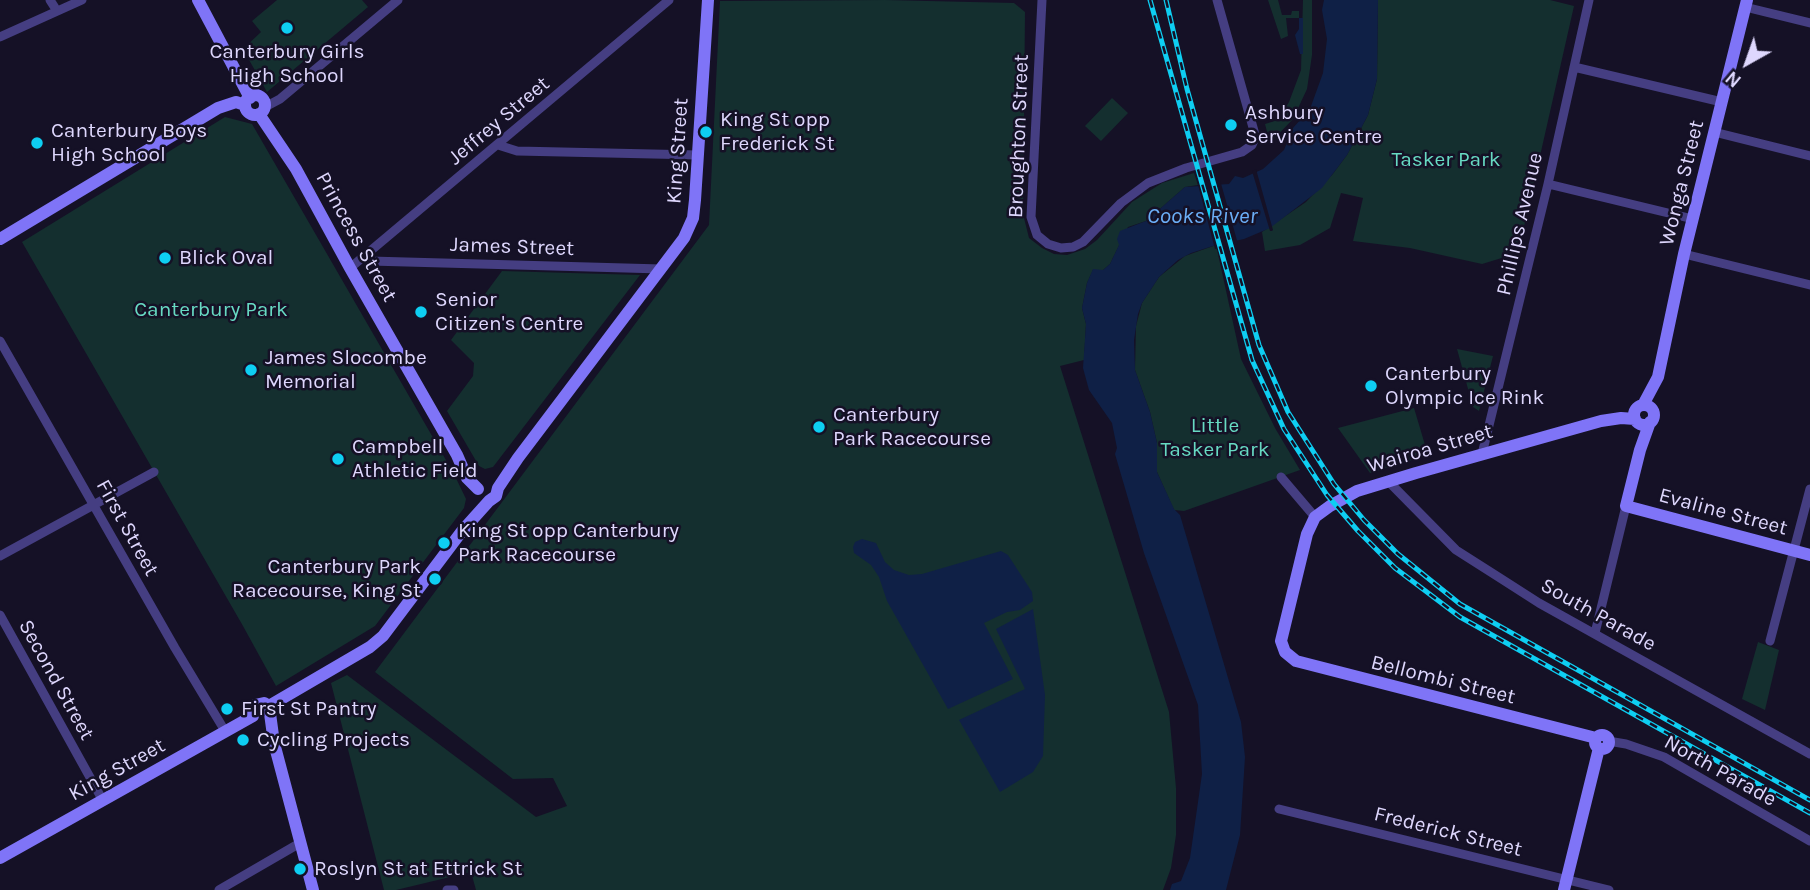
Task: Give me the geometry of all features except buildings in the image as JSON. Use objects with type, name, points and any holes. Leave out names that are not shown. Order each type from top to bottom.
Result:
[{"type":"street","points":[[50,0],[57,11]]},
{"type":"street","points":[[0,37],[82,0]]},
{"type":"street","points":[[198,0],[248,101],[249,113],[262,111],[281,99],[398,0]]},
{"type":"street","name":"Jeffrey Street","points":[[350,268],[669,0]]},
{"type":"street","name":"King Street","points":[[0,858],[225,731],[264,715],[376,642],[462,531],[487,490],[517,458],[684,238],[693,218],[708,0]]},
{"type":"street","name":"Broughton Street","points":[[1042,0],[1031,217],[1037,235],[1048,244],[1061,248],[1079,246],[1139,188],[1186,168],[1249,148],[1254,142],[1255,134],[1217,0]]},
{"type":"street","name":"Phillips Avenue","points":[[1482,454],[1548,184],[1589,0]]},
{"type":"street","points":[[1746,4],[1810,23]]},
{"type":"street","name":"Wonga Street","points":[[1594,633],[1640,450],[1643,415],[1658,377],[1684,254],[1746,4]]},
{"type":"street","points":[[1574,67],[1722,102]]},
{"type":"street","points":[[0,239],[218,108],[248,101]]},
{"type":"street","name":"Princess Street","points":[[262,111],[457,455],[487,490]]},
{"type":"street","points":[[1714,132],[1810,156]]},
{"type":"street","points":[[498,145],[517,151],[698,155]]},
{"type":"street","points":[[1548,184],[1693,219]]},
{"type":"street","points":[[1684,254],[1810,285]]},
{"type":"street","name":"James Street","points":[[363,257],[370,261],[662,269]]},
{"type":"street","name":"First Street","points":[[0,341],[225,731]]},
{"type":"street","name":"Wairoa Street","points":[[1315,517],[1357,491],[1388,481],[1601,422],[1643,415]]},
{"type":"street","points":[[0,556],[154,472]]},
{"type":"street","points":[[1281,477],[1315,517]]},
{"type":"street","name":"South Parade","points":[[1388,481],[1457,550],[1539,603],[1810,754]]},
{"type":"street","points":[[1770,641],[1810,489]]},
{"type":"street","name":"Evaline Street","points":[[1626,506],[1810,555]]},
{"type":"street","name":"Bellombi Street","points":[[1315,517],[1307,534],[1281,641],[1284,652],[1296,661],[1320,668],[1601,743]]},
{"type":"street","name":"Second Street","points":[[0,615],[103,799]]},
{"type":"street","points":[[264,715],[313,890]]},
{"type":"street","points":[[1566,885],[1601,743]]},
{"type":"street","name":"North Parade","points":[[1601,743],[1626,744],[1664,757],[1810,841]]},
{"type":"street","name":"Frederick Street","points":[[1279,809],[1566,885],[1609,890]]},
{"type":"street","points":[[219,890],[300,843]]},
{"type":"street","points":[[447,890],[454,890]]},
{"type":"green space","name":"Canterbury Girls High School","points":[[277,0],[362,0],[368,7],[267,92],[243,49],[261,32],[252,21]]},
{"type":"green space","name":"Canterbury Park Racecourse","points":[[885,0],[1014,3],[1025,12],[1023,214],[1029,238],[1042,248],[1054,254],[1067,255],[1085,249],[1097,240],[1132,202],[1162,183],[1194,173],[1198,185],[1185,187],[1146,221],[1128,227],[1110,264],[1103,270],[1093,270],[1087,283],[1082,308],[1086,324],[1084,360],[1060,366],[1169,712],[1176,788],[1176,835],[1171,868],[1163,890],[476,890],[471,872],[396,890],[384,890],[331,683],[347,675],[536,817],[567,806],[553,778],[513,779],[375,672],[709,225],[720,1]]},
{"type":"green space","points":[[1268,0],[1278,0],[1282,15],[1299,11],[1299,18],[1286,18],[1288,36],[1281,39]]},
{"type":"green space","points":[[1303,0],[1312,0],[1312,55],[1307,89],[1293,119],[1270,143],[1265,124],[1278,120],[1289,102],[1301,70]]},
{"type":"green space","name":"Tasker Park","points":[[1378,0],[1550,0],[1574,6],[1518,253],[1482,264],[1410,248],[1353,241],[1363,198],[1341,193],[1330,228],[1300,245],[1265,251],[1262,232],[1306,202],[1332,175],[1347,155],[1368,115],[1377,79]]},
{"type":"green space","points":[[1112,98],[1128,113],[1101,141],[1085,126]]},
{"type":"green space","name":"Canterbury Park","points":[[225,117],[252,124],[466,499],[464,508],[375,626],[276,686],[22,242]]},
{"type":"green space","name":"Little Tasker Park","points":[[1216,245],[1241,359],[1275,428],[1300,470],[1184,511],[1174,510],[1157,472],[1157,443],[1150,412],[1135,370],[1136,326],[1142,303],[1159,277],[1185,256]]},
{"type":"green space","points":[[502,271],[640,275],[493,467],[485,469],[479,466],[447,411],[473,376],[474,363],[451,340]]},
{"type":"green space","points":[[1457,349],[1493,356],[1479,411],[1473,407]]},
{"type":"green space","points":[[1414,408],[1428,455],[1370,473],[1338,428]]},
{"type":"green space","points":[[1758,642],[1779,650],[1765,710],[1742,699]]},
{"type":"water","name":"Cooks River","points":[[1324,0],[1378,0],[1377,79],[1368,115],[1347,155],[1322,188],[1270,228],[1244,239],[1191,253],[1178,260],[1159,277],[1138,314],[1134,340],[1135,370],[1150,412],[1157,443],[1157,472],[1174,509],[1180,515],[1241,722],[1245,757],[1240,835],[1226,890],[1170,890],[1172,884],[1181,881],[1190,858],[1202,774],[1198,705],[1144,553],[1115,454],[1117,448],[1112,423],[1089,390],[1083,368],[1086,324],[1082,308],[1093,269],[1103,270],[1110,264],[1119,245],[1117,239],[1120,231],[1146,221],[1185,187],[1229,184],[1235,176],[1243,178],[1263,169],[1284,150],[1293,128],[1310,109],[1323,73],[1327,39],[1322,10]]},
{"type":"water","points":[[1299,18],[1303,18],[1303,54],[1300,54],[1295,35],[1299,29]]},
{"type":"water","points":[[862,539],[876,543],[885,562],[894,570],[909,575],[922,574],[1001,551],[1008,555],[1032,592],[1033,601],[1020,610],[1007,612],[984,623],[1013,679],[948,709],[887,601],[879,577],[871,565],[854,553],[855,542]]},
{"type":"water","points":[[1033,609],[1045,695],[1043,756],[1033,772],[1000,792],[959,720],[1025,689],[996,629]]},
{"type":"pier","points":[[1256,169],[1273,230],[1272,231],[1252,171]]},
{"type":"pier","points":[[1220,180],[1238,244],[1215,249],[1197,181]]},
{"type":"railway","points":[[1150,0],[1252,360],[1284,429],[1327,495],[1395,568],[1460,617],[1810,813]]},
{"type":"railway","points":[[1166,0],[1187,89],[1259,345],[1288,412],[1334,484],[1364,520],[1398,554],[1460,604],[1810,800]]},
{"type":"place","name":"Canterbury Girls High School","points":[[287,28]]},
{"type":"place","name":"Ashbury Service Centre","points":[[1231,125]]},
{"type":"place","name":"King St opp Frederick St","points":[[706,132]]},
{"type":"place","name":"Canterbury Boys High School","points":[[37,143]]},
{"type":"place","name":"Blick Oval","points":[[165,258]]},
{"type":"place","name":"Senior Citizen's Centre","points":[[421,312]]},
{"type":"place","name":"James Slocombe Memorial","points":[[251,370]]},
{"type":"place","name":"Canterbury Olympic Ice Rink","points":[[1371,386]]},
{"type":"place","name":"Canterbury Park Racecourse","points":[[819,427]]},
{"type":"place","name":"Campbell Athletic Field","points":[[338,459]]},
{"type":"place","name":"King St opp Canterbury Park Racecourse","points":[[444,543]]},
{"type":"place","name":"Canterbury Park Racecourse, King St","points":[[435,579]]},
{"type":"place","name":"First St Pantry","points":[[227,709]]},
{"type":"place","name":"Cycling Projects","points":[[243,740]]},
{"type":"place","name":"Roslyn St at Ettrick St","points":[[300,869]]}]
